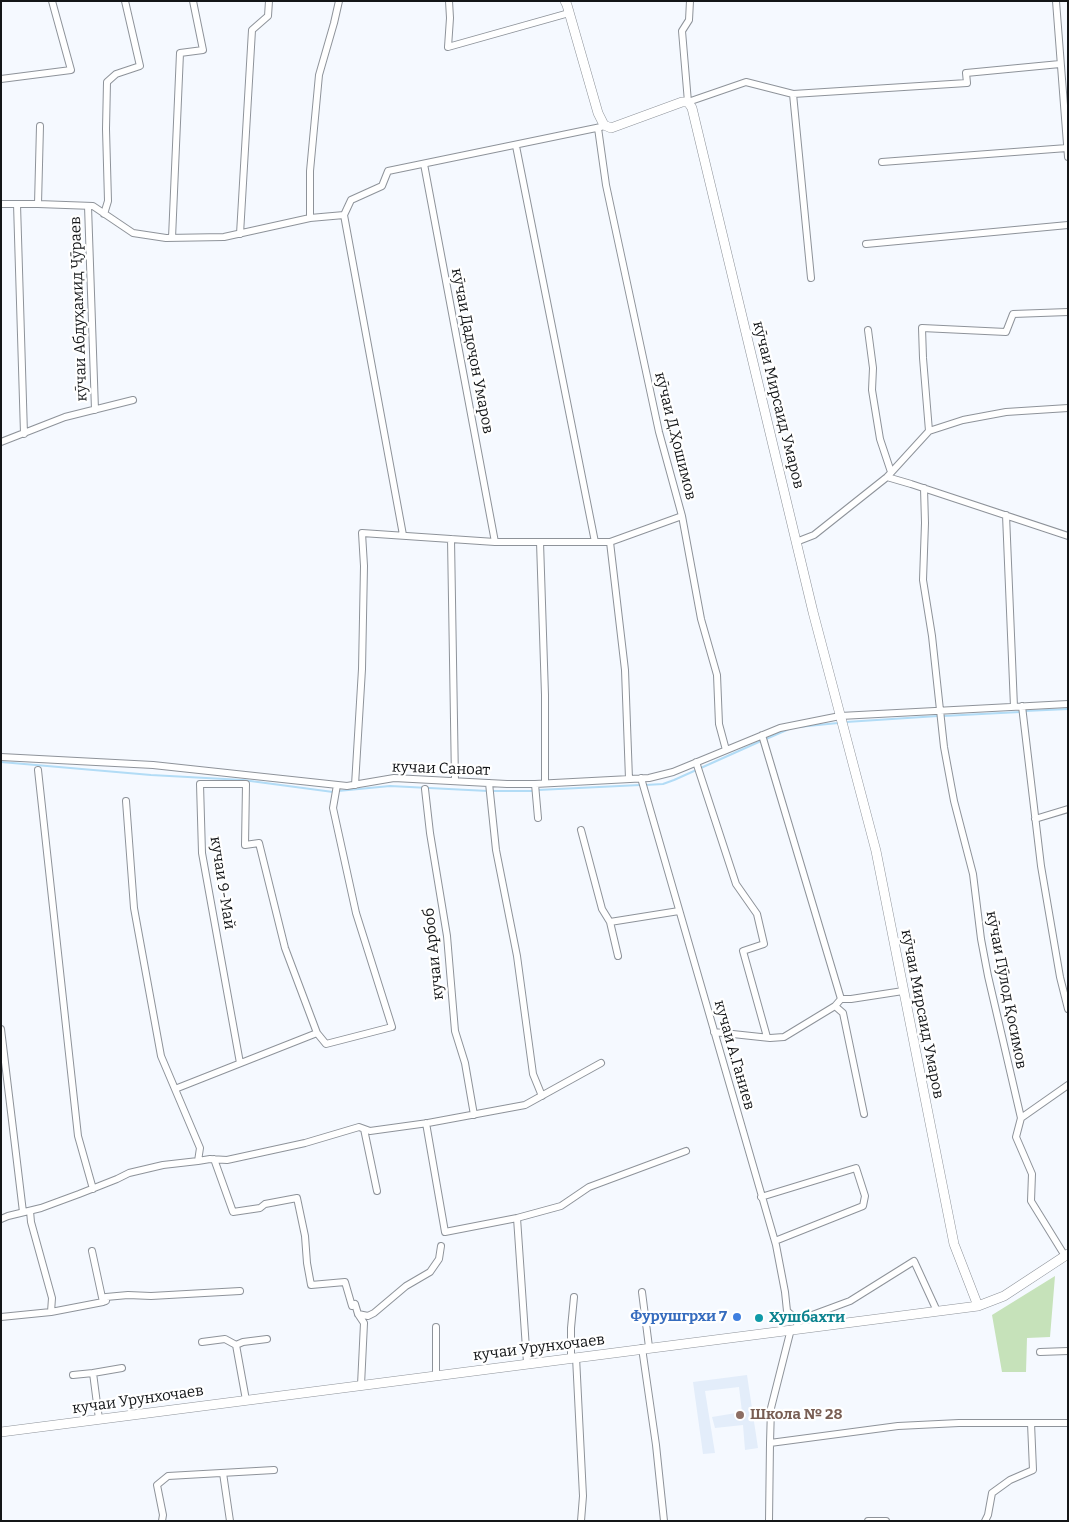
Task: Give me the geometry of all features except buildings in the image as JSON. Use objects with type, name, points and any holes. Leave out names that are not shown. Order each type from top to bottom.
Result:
[{"type":"street","points":[[1,79],[71,70],[52,1]]},
{"type":"street","name":"кӯчаи Абдуҳамид Ҷӯраев","points":[[104,214],[108,200],[107,82],[116,74],[140,66],[125,1]]},
{"type":"street","points":[[172,238],[180,53],[203,50],[193,1]]},
{"type":"street","points":[[240,234],[252,30],[268,16],[269,1]]},
{"type":"street","points":[[310,218],[310,171],[318,75],[339,1]]},
{"type":"street","points":[[448,1],[450,18],[448,48],[570,13]]},
{"type":"street","points":[[565,1],[570,13],[601,127]]},
{"type":"street","points":[[688,102],[682,31],[689,20],[690,1]]},
{"type":"street","points":[[1056,1],[1060,64],[1065,97],[1068,157]]},
{"type":"street","points":[[403,536],[344,214],[351,200],[382,186],[388,171],[601,127],[611,128],[682,102],[688,102],[746,82],[793,94],[967,83],[966,72],[1060,64]]},
{"type":"street","points":[[793,94],[811,278]]},
{"type":"street","name":"кӯчаи Мирсаид Умаров","points":[[688,102],[692,108],[796,542],[876,851],[954,1244],[978,1306]]},
{"type":"street","points":[[38,204],[40,126]]},
{"type":"street","name":"кӯчаи Д.Ҳошимов","points":[[601,127],[606,185],[657,422],[682,516],[701,619],[717,675],[719,724],[726,750]]},
{"type":"street","points":[[516,146],[595,542]]},
{"type":"street","points":[[882,162],[1067,148]]},
{"type":"street","name":"кӯчаи Дадоҷон Умаров","points":[[424,164],[495,542]]},
{"type":"street","points":[[1,204],[93,206],[133,233],[172,238],[224,237],[310,218],[344,214]]},
{"type":"street","points":[[17,204],[24,434]]},
{"type":"street","name":"кӯчаи Абдуҳамид Ҷӯраев","points":[[88,206],[95,410]]},
{"type":"street","points":[[866,244],[1068,225]]},
{"type":"street","points":[[929,431],[922,328],[1006,332],[1012,314],[1068,312]]},
{"type":"street","points":[[868,330],[873,368],[872,390],[880,439],[889,475]]},
{"type":"street","points":[[1,442],[65,417],[133,400]]},
{"type":"street","points":[[796,542],[814,535],[889,475],[929,431],[964,420],[1006,412],[1068,408]]},
{"type":"street","points":[[889,475],[1068,536]]},
{"type":"street","name":"кӯчаи Пӯлод Қосимов","points":[[924,488],[923,580],[932,636],[940,714],[954,801],[972,874],[982,949],[1020,1118],[1016,1137],[1032,1174],[1031,1201],[1066,1255]]},
{"type":"street","points":[[1006,515],[1014,707]]},
{"type":"street","points":[[355,785],[362,669],[364,566],[362,533],[495,542],[610,542],[682,516]]},
{"type":"street","points":[[451,539],[455,781]]},
{"type":"street","points":[[540,542],[545,696],[545,782]]},
{"type":"street","points":[[610,542],[625,670],[629,779]]},
{"type":"street","name":"кучаи Саноат","points":[[1,757],[153,765],[336,789],[394,778],[455,781],[490,788],[536,789],[545,782],[629,779],[642,782],[649,778],[697,767],[726,750],[763,738],[780,728],[842,720],[1014,707],[1023,710],[1068,704]]},
{"type":"street","points":[[1023,710],[1041,866],[1060,977],[1068,1009]]},
{"type":"street","points":[[763,738],[841,999]]},
{"type":"street","points":[[697,767],[736,884],[757,914],[764,944],[743,950],[768,1038]]},
{"type":"street","points":[[38,770],[78,1136],[93,1189]]},
{"type":"street","name":"кучаи А.Ганиев","points":[[642,782],[775,1241],[785,1292],[786,1312],[796,1318],[795,1326]]},
{"type":"street","name":"кучаи 9-Май","points":[[240,1063],[202,853],[200,784],[246,784],[245,845],[260,843],[286,948],[317,1033]]},
{"type":"street","points":[[490,788],[496,850],[517,956],[533,1074],[542,1096]]},
{"type":"street","points":[[175,1089],[317,1033],[326,1044],[392,1027],[356,913],[333,808],[336,789]]},
{"type":"street","name":"кучаи Арбоб","points":[[425,789],[430,833],[447,936],[454,1030],[464,1063],[474,1114]]},
{"type":"street","points":[[536,789],[538,818]]},
{"type":"street","points":[[126,801],[134,908],[161,1056],[200,1148],[198,1161]]},
{"type":"street","points":[[1035,819],[1068,808]]},
{"type":"street","points":[[581,830],[602,909],[610,922],[618,956]]},
{"type":"street","points":[[610,922],[679,911]]},
{"type":"street","points":[[841,999],[851,1000],[903,991]]},
{"type":"street","points":[[714,1032],[784,1038],[835,1006],[841,999]]},
{"type":"street","points":[[835,1006],[843,1013],[864,1114]]},
{"type":"street","points":[[1,1030],[27,1212],[52,1298],[51,1312]]},
{"type":"street","points":[[1,1220],[8,1216],[41,1208],[93,1189],[129,1172],[163,1165],[214,1159],[228,1160],[305,1143],[359,1127],[370,1131],[525,1105],[602,1063]]},
{"type":"street","points":[[1020,1118],[1068,1085]]},
{"type":"street","points":[[426,1123],[445,1232],[517,1218],[561,1206],[589,1187],[686,1151]]},
{"type":"street","points":[[364,1129],[378,1190]]},
{"type":"street","points":[[214,1159],[233,1212],[260,1208],[265,1204],[296,1198],[305,1236],[311,1286],[345,1282],[352,1306],[355,1304],[358,1314],[364,1323],[361,1385]]},
{"type":"street","points":[[762,1196],[856,1168],[865,1196],[863,1206],[775,1241]]},
{"type":"street","points":[[517,1218],[527,1363]]},
{"type":"street","points":[[358,1314],[368,1316],[374,1313],[406,1286],[430,1272],[439,1259],[441,1246]]},
{"type":"street","points":[[92,1251],[102,1302]]},
{"type":"street","name":"кучаи Урунхочаев","points":[[1,1432],[645,1348],[795,1326],[978,1306],[1004,1296],[1066,1255]]},
{"type":"street","points":[[769,1521],[771,1408],[795,1326],[850,1301],[914,1260],[937,1311]]},
{"type":"street","points":[[1,1317],[51,1312],[106,1302],[106,1297],[240,1292]]},
{"type":"street","points":[[642,1292],[645,1348],[664,1521]]},
{"type":"street","points":[[574,1297],[571,1328],[582,1496],[581,1521]]},
{"type":"street","points":[[436,1327],[436,1375]]},
{"type":"street","points":[[202,1342],[225,1339],[236,1346],[246,1400]]},
{"type":"street","points":[[236,1346],[243,1342],[267,1339]]},
{"type":"street","points":[[1040,1352],[1068,1352]]},
{"type":"street","points":[[73,1376],[122,1368]]},
{"type":"street","points":[[93,1373],[99,1419]]},
{"type":"street","points":[[770,1443],[898,1426],[958,1423],[1068,1423]]},
{"type":"street","points":[[985,1521],[992,1493],[1010,1480],[1033,1470],[1031,1423]]},
{"type":"street","points":[[162,1521],[163,1515],[156,1485],[168,1476],[274,1470]]},
{"type":"street","points":[[223,1473],[230,1521]]},
{"type":"street","points":[[868,1521],[886,1521]]},
{"type":"shaded area","name":"Школа № 28","points":[[747,1375],[758,1448],[745,1450],[743,1425],[715,1428],[712,1417],[742,1412],[739,1387],[705,1391],[715,1453],[703,1454],[693,1382]]},
{"type":"green space","points":[[1055,1276],[1050,1337],[1027,1338],[1026,1372],[1002,1372],[992,1315]]},
{"type":"waterway","points":[[1025,711],[1068,709]]},
{"type":"waterway","points":[[943,716],[1020,712]]},
{"type":"waterway","points":[[846,722],[938,716]]},
{"type":"waterway","points":[[798,727],[838,723]]},
{"type":"waterway","points":[[766,739],[789,729]]},
{"type":"waterway","points":[[645,785],[663,784],[674,780],[761,741]]},
{"type":"waterway","points":[[1,762],[151,775],[243,780],[333,792]]},
{"type":"waterway","points":[[538,790],[640,785]]},
{"type":"waterway","points":[[338,791],[390,786],[488,791]]},
{"type":"waterway","points":[[493,791],[533,791]]},
{"type":"place","name":"Фурушгрхи 7","points":[[737,1317]]},
{"type":"place","name":"Хушбахти","points":[[759,1318]]},
{"type":"place","name":"Школа № 28","points":[[740,1415]]}]
